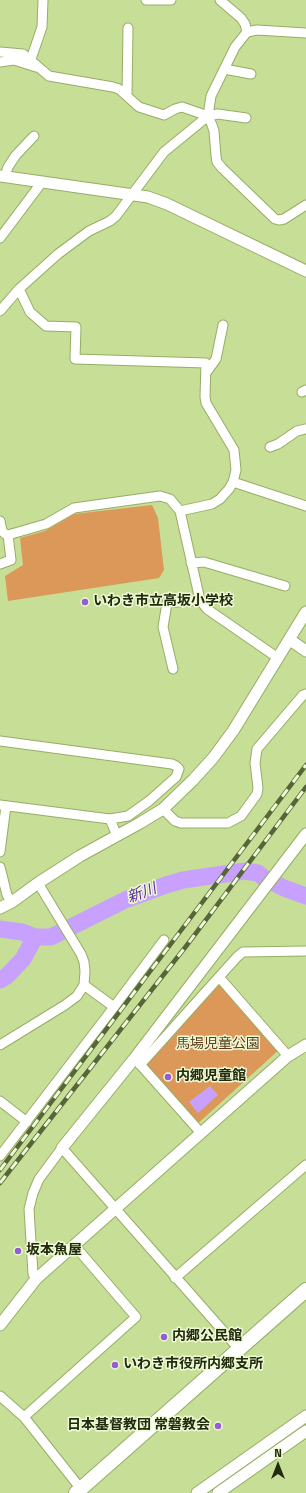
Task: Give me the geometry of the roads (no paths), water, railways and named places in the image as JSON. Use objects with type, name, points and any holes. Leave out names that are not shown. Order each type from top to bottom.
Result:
[{"type":"main road","points":[[78,1491],[306,1290]]},
{"type":"street","points":[[31,59],[42,28],[43,0]]},
{"type":"street","points":[[146,0],[171,0]]},
{"type":"street","points":[[220,0],[241,18],[245,24],[247,32]]},
{"type":"street","points":[[127,96],[128,28]]},
{"type":"street","points":[[306,33],[257,30],[247,32],[235,47],[211,96],[208,116],[212,125],[217,162],[275,219],[284,220],[306,205]]},
{"type":"street","points":[[0,52],[23,54],[31,59],[49,76],[119,89],[139,107],[164,115],[175,109],[182,108],[208,116]]},
{"type":"street","points":[[0,62],[14,60],[39,68]]},
{"type":"street","points":[[224,69],[251,74]]},
{"type":"street","points":[[0,310],[20,289],[58,254],[90,231],[110,221],[116,216],[164,152],[208,116],[218,114],[246,118]]},
{"type":"street","points":[[34,136],[16,155],[3,176],[148,197],[167,204],[306,271]]},
{"type":"street","points":[[0,238],[42,182]]},
{"type":"street","points":[[20,289],[30,312],[46,326],[76,327],[75,359],[206,363],[206,404],[234,450],[236,470],[233,482],[220,499],[212,504],[180,511]]},
{"type":"street","points":[[205,374],[216,359],[223,325]]},
{"type":"street","points":[[270,447],[278,444],[297,431],[306,429]]},
{"type":"street","points":[[233,482],[306,506]]},
{"type":"street","points":[[0,521],[2,531],[8,535],[46,524],[74,508],[160,496],[170,499],[180,511],[200,600],[207,609],[278,658]]},
{"type":"street","points":[[0,564],[11,560],[8,535]]},
{"type":"street","points":[[192,563],[204,562],[285,586]]},
{"type":"street","points":[[172,670],[163,627],[166,604],[200,600]]},
{"type":"street","points":[[0,908],[40,886],[80,856],[163,809],[193,780],[213,758],[233,730],[306,612]]},
{"type":"street","points":[[290,640],[306,652]]},
{"type":"street","points":[[163,809],[175,821],[181,823],[228,823],[241,816],[257,794],[258,788],[255,763],[257,749],[303,695],[306,694]]},
{"type":"street","points":[[0,741],[172,764],[179,769],[176,777],[149,801],[128,816],[110,819],[3,805],[0,852]]},
{"type":"street","points":[[110,819],[117,836]]},
{"type":"street","points":[[137,1062],[304,836]]},
{"type":"street","points":[[0,867],[7,895],[12,902]]},
{"type":"street","points":[[0,1045],[65,1005],[77,996],[84,985],[84,962],[76,945],[40,886]]},
{"type":"street","points":[[0,1156],[164,940]]},
{"type":"street","points":[[36,1279],[33,1274],[29,1209],[33,1193],[39,1179],[62,1148],[137,1062],[243,952],[306,952]]},
{"type":"street","points":[[219,977],[288,1056]]},
{"type":"street","points":[[84,985],[114,1007]]},
{"type":"street","points":[[0,1325],[36,1279],[288,1056],[306,1045]]},
{"type":"street","points":[[137,1062],[202,1133]]},
{"type":"street","points":[[0,1101],[27,1122]]},
{"type":"street","points":[[62,1148],[239,1349]]},
{"type":"street","points":[[175,1278],[306,1165]]},
{"type":"street","points":[[24,1417],[136,1317],[74,1245]]},
{"type":"street","points":[[0,1396],[24,1417],[78,1491]]},
{"type":"street","points":[[197,1493],[306,1416]]},
{"type":"street","points":[[218,1493],[306,1431]]},
{"type":"waterway","name":"新川","points":[[0,929],[22,932],[35,937],[51,937],[125,900],[166,885],[183,880],[245,871],[258,873],[264,878],[284,888],[306,896]]},
{"type":"waterway","name":"新川","points":[[0,980],[7,976],[23,959],[35,937]]},
{"type":"railway","points":[[0,1170],[306,765]]},
{"type":"railway","points":[[0,1183],[187,945],[306,787]]},
{"type":"place","name":"いわき市立高坂小学校","points":[[85,602]]},
{"type":"place","name":"内郷児童館","points":[[168,1077]]},
{"type":"place","name":"坂本魚屋","points":[[18,1251]]},
{"type":"place","name":"内郷公民館","points":[[164,1337]]},
{"type":"place","name":"いわき市役所内郷支所","points":[[115,1365]]},
{"type":"place","name":"日本基督教団 常磐教会","points":[[218,1426]]},
{"type":"park label","name":"馬場児童公園","points":[[218,1045]]}]
